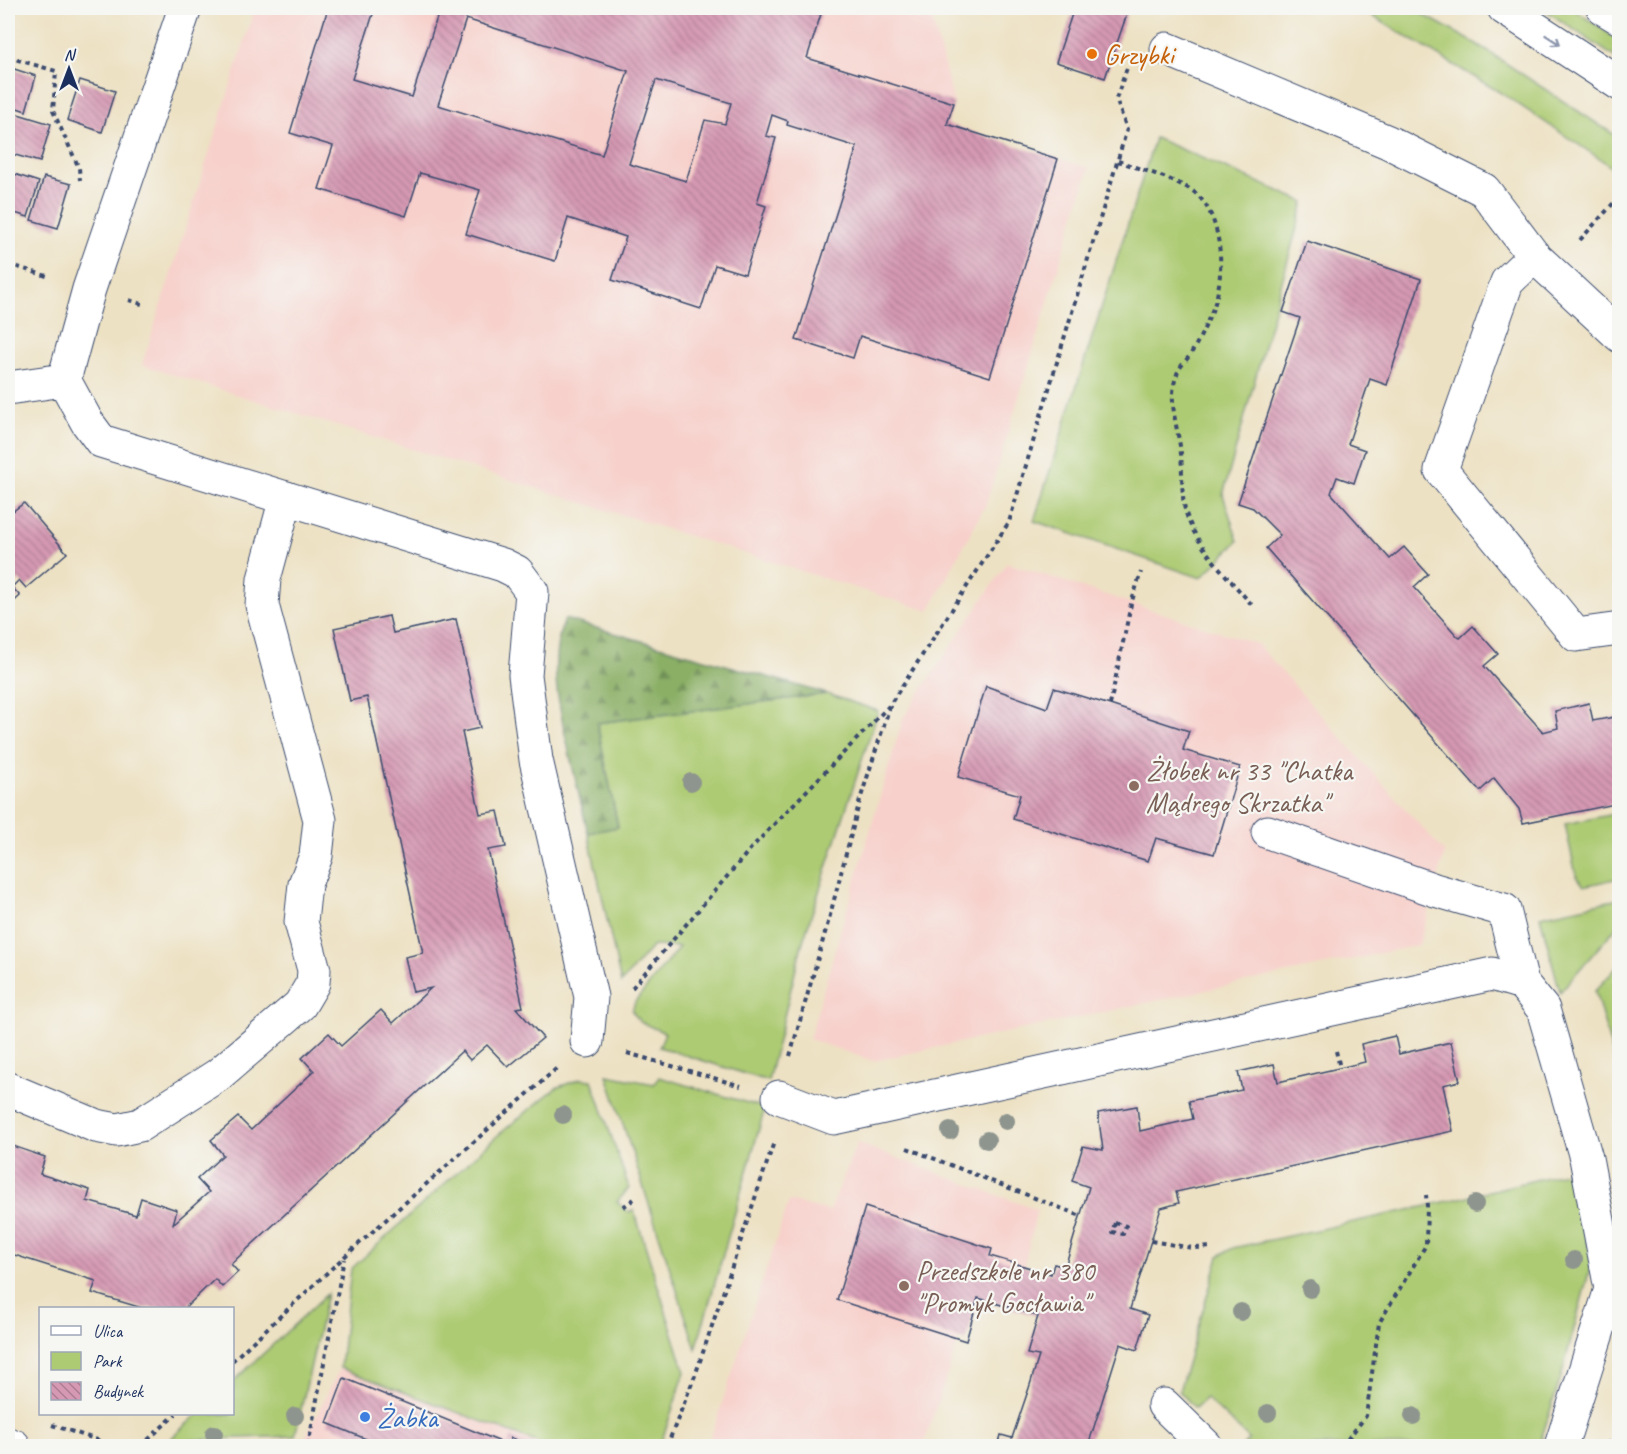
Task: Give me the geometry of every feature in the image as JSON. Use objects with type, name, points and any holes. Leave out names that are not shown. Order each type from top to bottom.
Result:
[{"type":"street","points":[[184,8],[89,289],[64,380],[87,422],[101,441],[503,565],[517,572],[532,592],[525,675],[537,760],[591,997],[587,1041]]},
{"type":"street","points":[[1504,8],[1620,84]]},
{"type":"street","points":[[1603,8],[1620,18]]},
{"type":"street","points":[[1167,50],[1388,142],[1484,190],[1534,256],[1620,336]]},
{"type":"street","points":[[1534,256],[1507,282],[1441,470],[1576,635],[1620,629]]},
{"type":"street","points":[[8,388],[64,380]]},
{"type":"street","points":[[8,1089],[96,1126],[117,1130],[140,1125],[218,1075],[300,1005],[313,983],[314,970],[301,922],[305,884],[316,856],[320,820],[262,605],[264,579],[286,498]]},
{"type":"street","points":[[1268,832],[1435,890],[1504,910],[1522,983],[1543,1009],[1586,1158],[1611,1289],[1561,1446]]},
{"type":"street","points":[[779,1097],[834,1118],[1492,974],[1522,983]]},
{"type":"street","points":[[1164,1405],[1206,1446]]},
{"type":"street","points":[[8,1444],[14,1446]]},
{"type":"path","points":[[8,57],[56,71],[53,111],[79,168],[80,188]]},
{"type":"path","points":[[234,1359],[344,1257],[587,1041],[753,846],[891,703],[1009,522],[1127,129],[1116,99],[1130,58]]},
{"type":"path","points":[[1118,161],[1188,187],[1203,202],[1215,225],[1220,253],[1220,279],[1214,305],[1202,333],[1177,373],[1173,396],[1173,416],[1182,460],[1184,506],[1190,524],[1198,540],[1252,605]]},
{"type":"path","points":[[1589,230],[1620,196]]},
{"type":"path","points":[[1110,705],[1131,604],[1141,572]]},
{"type":"path","points":[[667,1446],[696,1373],[782,1119],[779,1097],[860,800],[891,703]]},
{"type":"path","points":[[587,1041],[779,1097]]},
{"type":"path","points":[[1338,1058],[1340,1068]]},
{"type":"path","points":[[899,1144],[1081,1216]]},
{"type":"path","points":[[1342,1446],[1366,1416],[1379,1323],[1426,1245],[1426,1195]]},
{"type":"path","points":[[623,1207],[637,1197]]},
{"type":"path","points":[[1151,1241],[1193,1248],[1213,1247]]},
{"type":"path","points":[[308,1446],[344,1257]]},
{"type":"path","points":[[141,1446],[174,1415]]},
{"type":"path","points":[[51,1425],[116,1446]]},
{"type":"shaded area","points":[[255,8],[929,8],[954,103],[947,124],[1089,168],[986,504],[929,611],[142,365]]},
{"type":"shaded area","name":"Żłobek nr 33 \"Chatka Mądrego Skrzatka\"","points":[[1007,563],[1257,644],[1445,853],[1419,945],[873,1061],[809,1039],[903,718]]},
{"type":"shaded area","name":"Przedszkole nr 380 \"Promyk Gocławia\"","points":[[857,1143],[1037,1210],[1024,1266],[1051,1274],[1038,1316],[978,1299],[966,1341],[959,1339],[923,1446],[708,1446],[789,1201],[830,1211]]},
{"type":"shaded area","points":[[340,1368],[546,1446],[302,1444]]},
{"type":"green space","points":[[1359,8],[1411,8],[1475,43],[1619,138],[1619,174],[1506,96]]},
{"type":"green space","points":[[1542,8],[1572,8],[1619,41],[1619,60]]},
{"type":"green space","points":[[1155,138],[1304,202],[1223,495],[1238,541],[1201,578],[1034,521]]},
{"type":"green space","points":[[565,619],[827,694],[597,723],[618,827],[588,833],[562,722],[557,687],[556,652]]},
{"type":"green space","points":[[827,694],[878,711],[802,944],[768,1081],[659,1047],[665,1033],[640,1022],[632,1011],[635,1002],[679,947],[653,946],[621,983],[588,833],[618,827],[597,723]]},
{"type":"green space","points":[[1619,813],[1619,878],[1584,886],[1576,875],[1565,824]]},
{"type":"green space","points":[[1619,899],[1619,924],[1560,992],[1540,916]]},
{"type":"green space","points":[[1619,965],[1619,1076],[1595,991]]},
{"type":"green space","points":[[607,1075],[654,1084],[659,1077],[765,1108],[696,1349]]},
{"type":"green space","points":[[580,1079],[592,1080],[629,1188],[617,1202],[628,1212],[634,1210],[685,1372],[660,1446],[546,1446],[340,1368],[351,1269],[497,1136],[556,1088]]},
{"type":"green space","points":[[1564,1173],[1573,1180],[1592,1261],[1561,1377],[1539,1446],[1243,1446],[1249,1439],[1206,1398],[1195,1408],[1179,1391],[1219,1256],[1233,1248],[1427,1206]]},
{"type":"green space","points":[[327,1294],[295,1436],[168,1441],[197,1415],[234,1415],[234,1381]]},
{"type":"building","points":[[328,8],[375,8],[352,79],[412,97],[439,11],[429,8],[800,8],[821,14],[807,58],[954,103],[947,124],[1058,159],[990,377],[860,336],[853,358],[796,340],[857,147],[787,125],[788,121],[772,115],[766,136],[776,138],[757,203],[766,206],[745,274],[715,265],[701,309],[612,280],[626,237],[568,218],[555,261],[466,234],[480,190],[420,173],[406,216],[319,189],[333,146],[290,133]],"holes":[[[466,19],[628,71],[602,155],[438,105]],[[656,80],[731,103],[725,124],[705,120],[686,181],[629,164]]]},
{"type":"building","points":[[1074,8],[1129,8],[1105,78],[1056,62]]},
{"type":"building","points":[[8,67],[36,76],[26,111],[8,105]]},
{"type":"building","points":[[80,80],[115,91],[102,132],[67,120]]},
{"type":"building","points":[[8,111],[51,124],[40,162],[8,153]]},
{"type":"building","points":[[8,172],[39,182],[28,217],[8,211]]},
{"type":"building","points":[[44,177],[71,184],[58,228],[31,220]]},
{"type":"building","points":[[1307,241],[1421,279],[1387,385],[1370,379],[1348,444],[1365,450],[1354,483],[1337,477],[1331,493],[1390,559],[1404,547],[1428,574],[1414,587],[1458,637],[1460,638],[1473,626],[1498,654],[1484,666],[1543,732],[1558,728],[1555,711],[1589,703],[1593,721],[1620,716],[1620,803],[1523,823],[1519,809],[1494,778],[1480,791],[1266,548],[1280,535],[1253,508],[1238,503],[1300,318],[1283,312]]},
{"type":"building","points":[[24,503],[67,553],[26,588],[19,580],[12,587],[20,596],[8,607],[8,512],[9,514]]},
{"type":"building","points":[[389,616],[393,633],[456,619],[480,728],[462,732],[480,814],[498,811],[506,847],[488,850],[523,1007],[516,1008],[543,1038],[508,1067],[487,1045],[470,1060],[462,1051],[231,1264],[238,1272],[222,1287],[215,1279],[186,1307],[139,1307],[92,1293],[96,1281],[8,1253],[8,1153],[10,1145],[45,1157],[40,1174],[90,1190],[87,1201],[136,1215],[141,1198],[177,1210],[173,1224],[209,1192],[197,1179],[223,1155],[211,1140],[238,1117],[251,1130],[314,1071],[302,1058],[329,1033],[341,1046],[381,1010],[393,1023],[431,988],[413,992],[405,957],[423,953],[367,697],[350,701],[334,628]]},
{"type":"building","points":[[986,686],[1047,708],[1054,688],[1110,705],[1189,731],[1183,750],[1240,767],[1214,854],[1156,838],[1148,861],[1013,819],[1020,795],[958,777]]},
{"type":"building","points":[[1395,1036],[1399,1054],[1451,1042],[1460,1081],[1443,1085],[1453,1131],[1176,1192],[1179,1203],[1161,1208],[1130,1309],[1148,1315],[1137,1350],[1120,1344],[1088,1446],[998,1446],[1001,1435],[1012,1438],[1039,1356],[1027,1354],[1038,1316],[978,1298],[966,1341],[837,1300],[865,1207],[992,1249],[990,1256],[1051,1274],[1054,1264],[1065,1267],[1089,1187],[1072,1181],[1083,1146],[1103,1150],[1098,1113],[1137,1106],[1140,1131],[1193,1119],[1189,1101],[1242,1090],[1238,1072],[1274,1064],[1278,1082],[1365,1062],[1361,1044]]},
{"type":"building","points":[[344,1378],[508,1445],[511,1438],[532,1446],[383,1446],[327,1423]]},
{"type":"place","name":"Grzybki","points":[[1092,54]]},
{"type":"place","name":"Żłobek nr 33 \"Chatka Mądrego Skrzatka\"","points":[[1134,786]]},
{"type":"place","name":"Przedszkole nr 380 \"Promyk Gocławia\"","points":[[904,1286]]},
{"type":"place","name":"Żabka","points":[[365,1417]]}]
